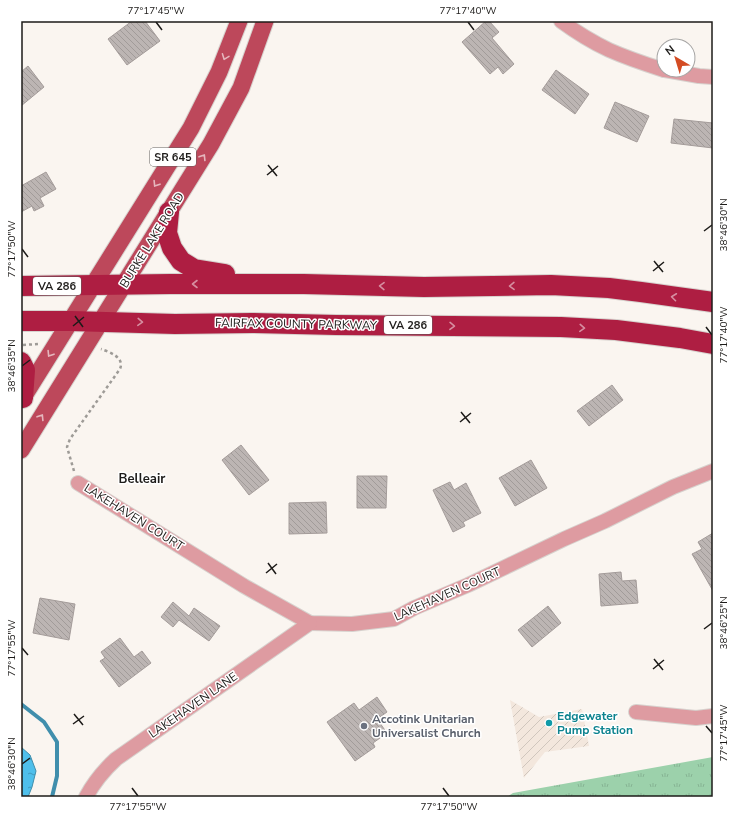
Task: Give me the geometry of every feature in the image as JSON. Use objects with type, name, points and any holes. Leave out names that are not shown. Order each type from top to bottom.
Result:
[{"type":"highway","points":[[169,212],[167,233],[172,248],[181,261],[194,269],[304,284]]},
{"type":"highway","name":"VA 286","points":[[21,286],[304,284],[424,287],[551,285],[616,289],[713,302]]},
{"type":"highway","name":"FAIRFAX COUNTY PARKWAY","points":[[21,321],[175,324],[252,323],[561,327],[616,330],[680,338],[713,344]]},
{"type":"highway","points":[[22,353],[25,370],[22,399]]},
{"type":"main road","name":"SR 645","points":[[22,399],[191,128],[219,72],[239,21]]},
{"type":"main road","name":"BURKE LAKE ROAD","points":[[21,450],[211,144],[241,88],[265,21]]},
{"type":"street","points":[[561,21],[578,33],[608,49],[636,61],[656,67]]},
{"type":"street","points":[[696,75],[713,77]]},
{"type":"street","name":"LAKEHAVEN COURT","points":[[78,482],[244,586],[310,623],[352,624],[394,619],[414,608],[468,585],[605,521],[673,487],[713,471]]},
{"type":"street","name":"LAKEHAVEN LANE","points":[[86,797],[92,785],[116,759],[310,623]]},
{"type":"street","points":[[636,712],[696,718],[713,716]]},
{"type":"path","points":[[22,353],[36,344],[44,345]]},
{"type":"path","points":[[78,482],[67,447],[68,443],[121,365],[121,361],[117,357],[102,349]]},
{"type":"shaded area","points":[[510,700],[539,717],[582,709],[589,746],[545,752],[524,778]]},
{"type":"green space","points":[[713,757],[713,797],[507,797],[513,793]]},
{"type":"water","points":[[21,747],[30,755],[36,771],[28,797],[21,797]]},
{"type":"building","points":[[132,21],[145,21],[160,41],[127,65],[108,39]]},
{"type":"building","points":[[486,21],[489,21],[499,32],[492,38],[514,64],[503,74],[498,67],[490,74],[462,42]]},
{"type":"building","points":[[28,66],[44,87],[21,106],[21,72]]},
{"type":"building","points":[[556,70],[589,94],[575,114],[542,90]]},
{"type":"building","points":[[615,102],[649,116],[637,142],[604,128]]},
{"type":"building","points":[[674,119],[713,123],[713,148],[671,143]]},
{"type":"building","points":[[46,172],[56,189],[40,198],[44,206],[34,211],[32,206],[21,212],[21,186]]},
{"type":"building","points":[[612,385],[623,400],[589,426],[577,411]]},
{"type":"building","points":[[241,445],[269,480],[249,495],[222,460]]},
{"type":"building","points":[[531,460],[547,488],[515,506],[499,478]]},
{"type":"building","points":[[357,476],[387,476],[386,508],[357,508]]},
{"type":"building","points":[[450,482],[454,490],[466,483],[481,513],[463,522],[465,526],[453,532],[433,490]]},
{"type":"building","points":[[326,502],[327,533],[289,534],[289,503]]},
{"type":"building","points":[[713,533],[713,591],[692,554],[702,549],[698,542]]},
{"type":"building","points":[[621,572],[622,581],[636,580],[638,603],[601,606],[599,574]]},
{"type":"building","points":[[40,598],[75,604],[69,640],[33,633]]},
{"type":"building","points":[[173,602],[189,616],[194,608],[220,626],[209,641],[179,620],[173,627],[161,617]]},
{"type":"building","points":[[548,606],[561,623],[532,647],[518,630]]},
{"type":"building","points":[[120,638],[134,657],[142,651],[151,663],[119,687],[100,661],[105,658],[101,652]]},
{"type":"building","points":[[377,697],[387,712],[377,719],[387,733],[373,743],[375,747],[355,761],[327,722],[354,703],[359,710]]},
{"type":"waterway","points":[[21,704],[44,722],[57,742],[57,776],[52,797]]},
{"type":"place","name":"Edgewater Pump Station","points":[[549,723]]},
{"type":"place","name":"Accotink Unitarian Universalist Church","points":[[364,726]]},
{"type":"district","name":"Belleair","points":[[142,478]]}]
